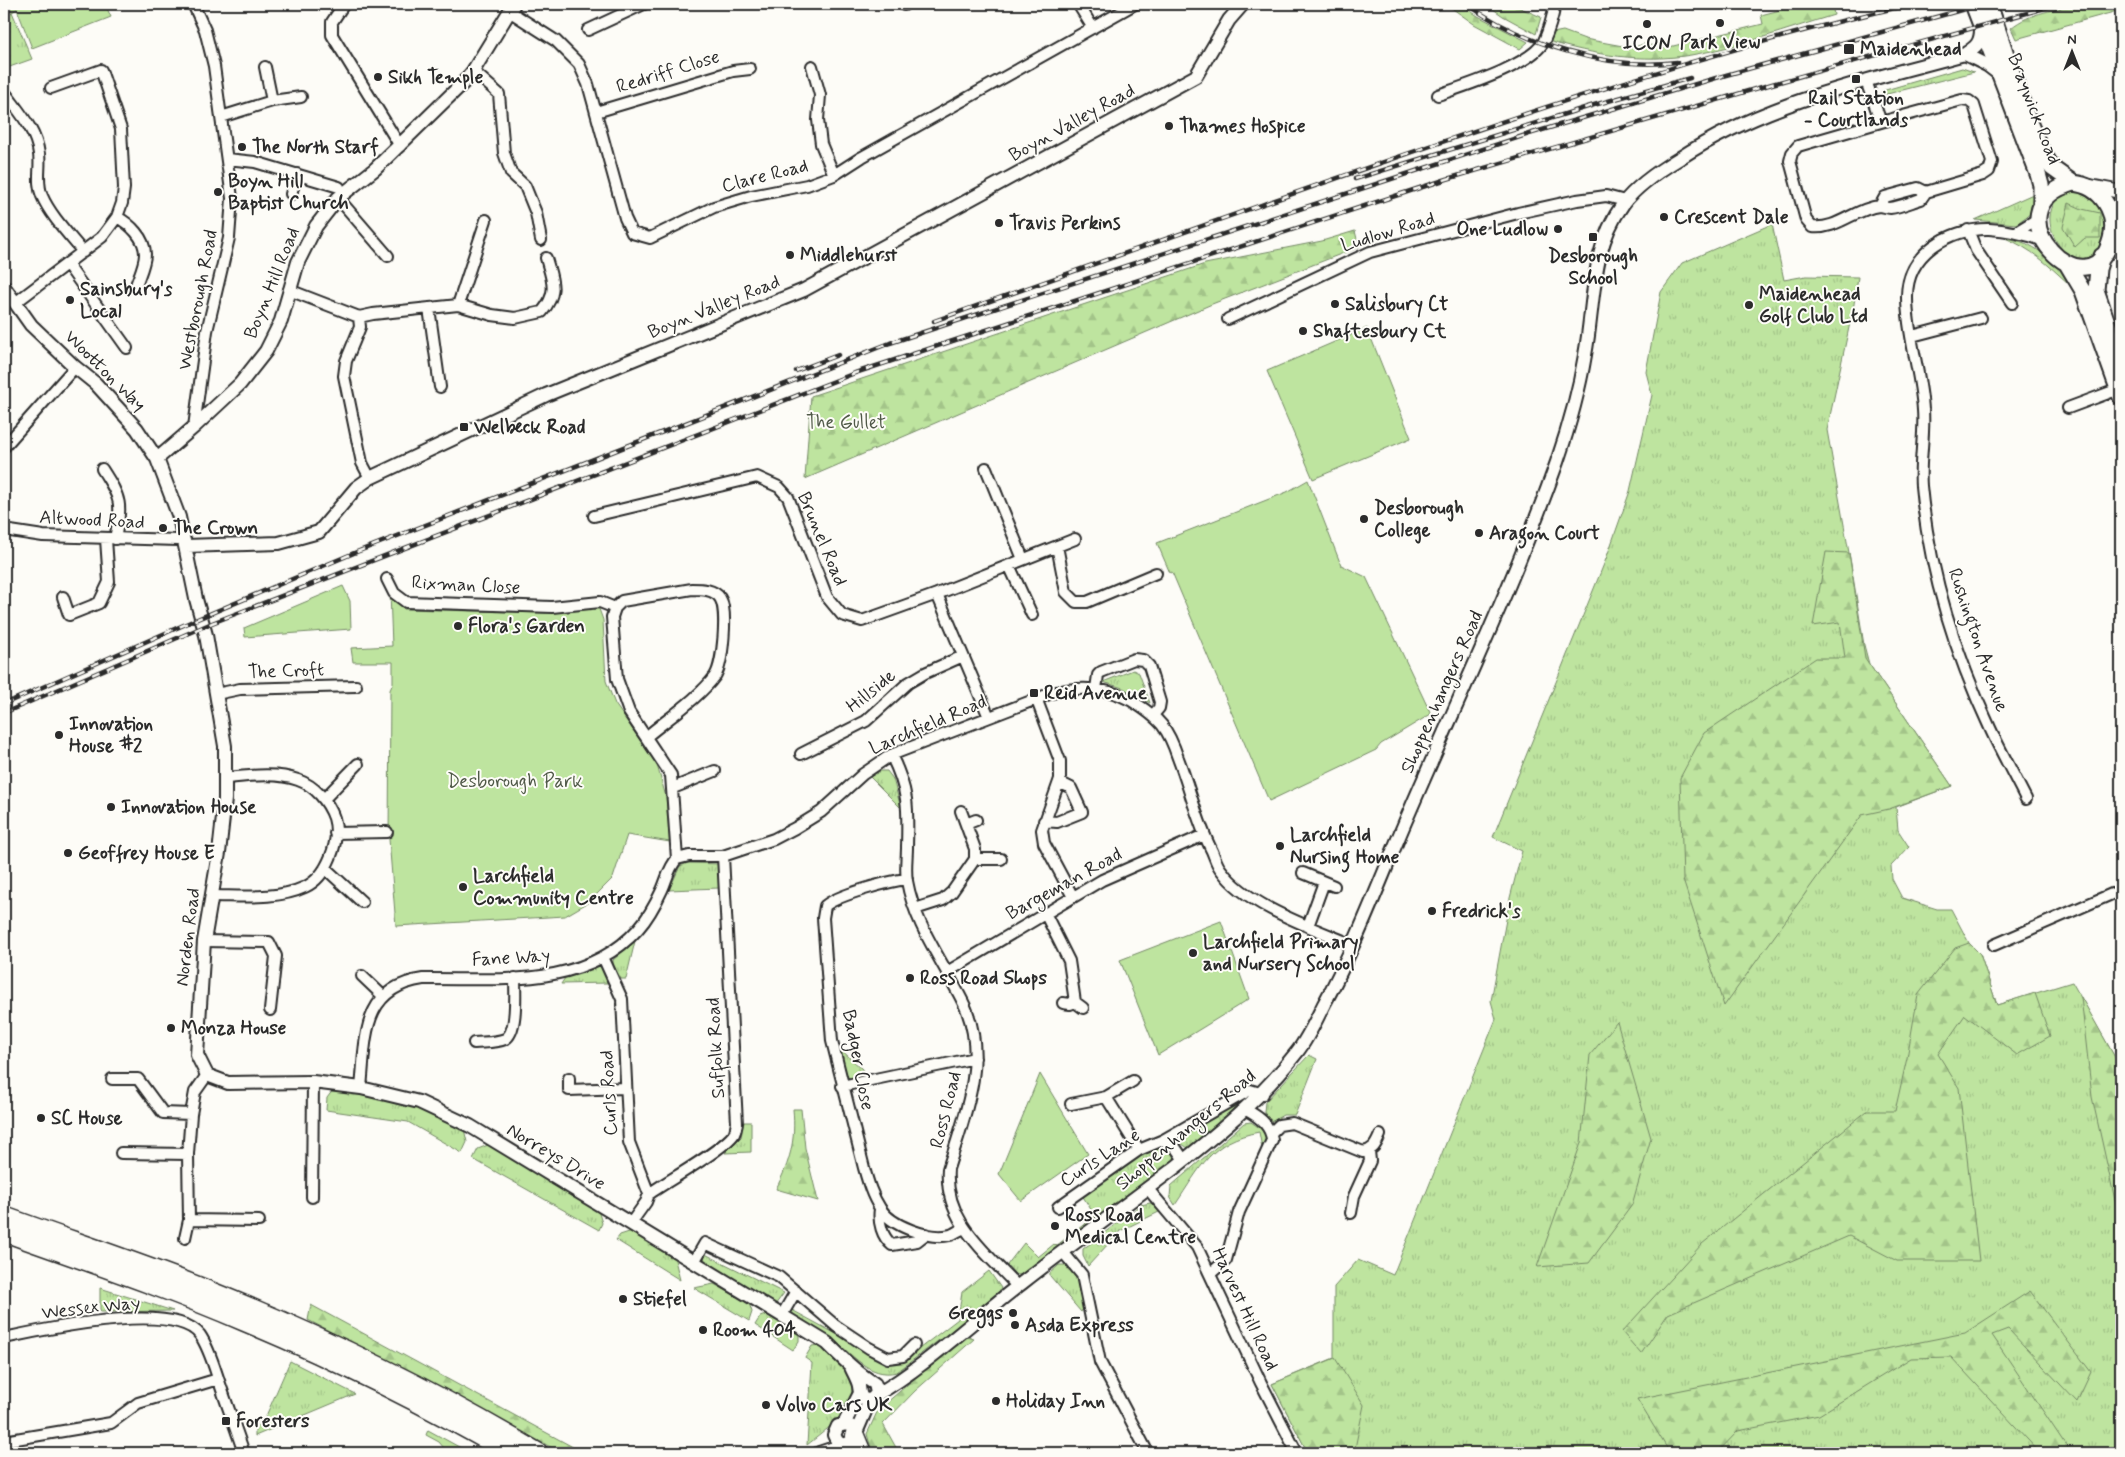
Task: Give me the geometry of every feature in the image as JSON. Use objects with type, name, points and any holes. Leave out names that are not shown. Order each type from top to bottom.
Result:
[{"type":"highway","points":[[4,1216],[178,1279],[286,1323],[409,1381],[539,1453]]},
{"type":"highway","points":[[4,1232],[227,1314],[395,1391],[509,1453]]},
{"type":"highway","points":[[395,1391],[466,1437],[484,1453]]},
{"type":"highway","points":[[848,1438],[862,1453]]},
{"type":"main road","name":"Braywick Road","points":[[1973,4],[2041,185],[2040,212]]},
{"type":"main road","name":"Braywick Road","points":[[1989,4],[2028,120],[2046,160],[2057,172],[2079,184]]},
{"type":"main road","points":[[2105,251],[2097,261],[2084,267],[2067,264],[2052,254],[2044,241],[2040,212],[2056,190],[2079,184],[2095,192],[2108,206],[2112,224],[2105,251],[2096,277],[2096,290],[2121,363]]},
{"type":"main road","points":[[2067,264],[2083,291],[2120,393]]},
{"type":"street","name":"Westborough Road","points":[[192,4],[205,30],[214,66],[232,198],[229,238],[207,331],[194,427]]},
{"type":"street","points":[[344,4],[332,22],[332,35],[400,146]]},
{"type":"street","points":[[588,30],[644,4]]},
{"type":"street","points":[[1078,4],[1092,28]]},
{"type":"street","name":"Clare Road","points":[[512,7],[556,41],[579,64],[588,84],[625,218],[632,233],[650,238],[714,207],[751,196],[807,185],[834,175],[878,148],[1135,4]]},
{"type":"street","name":"Boyn Valley Road","points":[[182,543],[279,544],[319,532],[356,488],[370,478],[546,395],[804,290],[1196,76],[1229,20],[1243,4]]},
{"type":"street","points":[[1438,95],[1518,64],[1533,53],[1543,42],[1555,4]]},
{"type":"street","name":"Boyn Hill Road","points":[[157,459],[240,384],[266,351],[281,320],[298,262],[316,226],[338,193],[376,169],[472,71],[512,7]]},
{"type":"street","points":[[1981,29],[1981,39],[1968,55],[2000,75]]},
{"type":"street","points":[[1989,50],[1996,40],[1997,30]]},
{"type":"street","name":"Shoppenhangers Road","points":[[868,1390],[902,1380],[1017,1286],[1148,1189],[1246,1110],[1263,1094],[1301,1048],[1343,969],[1515,571],[1557,461],[1573,411],[1585,354],[1595,269],[1604,240],[1625,201],[1666,166],[1696,146],[1781,108],[1866,81],[1968,55],[1985,54],[1989,50]]},
{"type":"street","points":[[812,66],[820,95],[818,120],[821,144],[834,175]]},
{"type":"street","points":[[265,67],[272,101]]},
{"type":"street","name":"Redriff Close","points":[[596,112],[733,71],[750,69]]},
{"type":"street","points":[[15,303],[108,232],[117,217],[123,196],[121,129],[101,70],[51,88]]},
{"type":"street","points":[[472,71],[499,94],[504,153],[511,172],[525,186],[536,212],[541,240]]},
{"type":"street","points":[[1866,81],[1881,122]]},
{"type":"street","points":[[4,91],[31,127],[36,140],[40,155],[39,183],[44,200],[83,252]]},
{"type":"street","points":[[221,117],[272,101],[301,96]]},
{"type":"street","points":[[1962,100],[1969,101],[1974,105],[1992,162],[1989,171],[1983,175],[1926,192],[1918,188],[1885,197],[1880,206],[1845,217],[1837,224],[1822,228],[1812,227],[1806,220],[1790,161],[1792,153],[1798,146],[1881,122],[1962,100]]},
{"type":"street","points":[[227,159],[255,162],[297,174],[338,193],[388,256]]},
{"type":"street","points":[[291,194],[297,174]]},
{"type":"street","points":[[2079,184],[2121,192]]},
{"type":"street","name":"Ludlow Road","points":[[1228,319],[1370,252],[1518,212],[1577,200],[1606,196],[1625,201]]},
{"type":"street","points":[[2016,232],[2040,212]]},
{"type":"street","points":[[117,217],[138,234],[143,245],[145,255],[136,285]]},
{"type":"street","points":[[458,305],[486,220]]},
{"type":"street","name":"Rushington Avenue","points":[[2026,799],[1990,728],[1969,679],[1942,601],[1929,544],[1921,484],[1923,410],[1906,297],[1911,271],[1924,253],[1943,239],[1968,230],[1989,229],[2016,232],[2044,241]]},
{"type":"street","points":[[1968,230],[1976,250],[2011,297]]},
{"type":"street","points":[[2105,251],[2121,231]]},
{"type":"street","points":[[289,290],[359,317],[458,305],[492,315],[514,318],[542,312],[553,297],[554,287],[546,258]]},
{"type":"street","points":[[67,264],[127,348]]},
{"type":"street","name":"Wootton Way","points":[[4,287],[32,325],[75,367],[96,384],[137,429],[157,459],[179,518],[182,543]]},
{"type":"street","points":[[429,308],[440,387]]},
{"type":"street","points":[[359,317],[360,327],[346,362],[344,376],[362,463],[370,478]]},
{"type":"street","points":[[1912,336],[1981,318]]},
{"type":"street","points":[[4,447],[75,367]]},
{"type":"street","points":[[2068,408],[2120,393]]},
{"type":"street","points":[[986,468],[1023,560]]},
{"type":"street","points":[[63,597],[69,615],[99,604],[109,582],[110,539],[120,515],[118,494],[102,469]]},
{"type":"street","name":"Brunel Road","points":[[594,516],[758,477],[779,487],[788,496],[827,597],[842,615],[862,621],[937,594],[1075,539]]},
{"type":"street","name":"Altwood Road","points":[[4,530],[43,536],[182,543]]},
{"type":"street","name":"Norden Road","points":[[182,543],[206,635],[225,746],[226,778],[219,853],[204,941],[197,1055],[207,1075]]},
{"type":"street","points":[[1057,546],[1066,592],[1076,602],[1087,602],[1156,573]]},
{"type":"street","points":[[1009,565],[1032,615]]},
{"type":"street","name":"Rixman Close","points":[[387,579],[394,593],[406,602],[552,606],[600,602],[615,608]]},
{"type":"street","points":[[646,737],[703,689],[716,675],[722,657],[724,609],[720,598],[715,593],[703,588],[622,601],[615,608],[612,617],[616,679],[629,712],[671,775],[674,788],[677,859]]},
{"type":"street","points":[[937,594],[989,717]]},
{"type":"street","name":"Hillside","points":[[800,754],[866,721],[908,683],[919,676],[964,656]]},
{"type":"street","points":[[1096,689],[1098,675],[1101,672],[1134,659],[1143,660],[1149,666],[1160,702],[1159,708],[1153,715]]},
{"type":"street","name":"The Croft","points":[[216,694],[240,689],[356,686]]},
{"type":"street","name":"Larchfield Road","points":[[677,859],[689,856],[724,856],[757,845],[795,828],[820,812],[864,773],[891,755],[1036,698],[1067,689],[1096,689],[1125,697],[1153,715],[1170,736],[1204,835],[1222,872],[1249,896],[1270,909],[1352,945]]},
{"type":"street","points":[[1036,698],[1060,760],[1059,782],[1042,828],[1044,843],[1073,897]]},
{"type":"street","name":"Ross Road","points":[[891,755],[901,775],[908,804],[907,879],[915,909],[928,940],[967,1010],[974,1041],[975,1058],[972,1090],[948,1169],[947,1182],[953,1208],[964,1228],[1017,1286]]},
{"type":"street","points":[[324,799],[358,764]]},
{"type":"street","points":[[674,788],[715,771]]},
{"type":"street","points":[[211,896],[289,893],[317,880],[332,850],[335,833],[334,818],[324,799],[312,787],[297,780],[266,775],[226,778]]},
{"type":"street","points":[[1044,821],[1057,822],[1082,812],[1071,788],[1059,782]]},
{"type":"street","points":[[915,909],[943,900],[952,892],[975,859],[971,822],[961,811]]},
{"type":"street","points":[[335,833],[387,832]]},
{"type":"street","name":"Bargeman Road","points":[[946,972],[1102,880],[1204,835]]},
{"type":"street","name":"Suffolk Road","points":[[649,1194],[717,1149],[732,1136],[737,1123],[724,856]]},
{"type":"street","name":"Fane Way","points":[[361,1088],[369,1019],[383,996],[397,985],[423,979],[548,977],[576,969],[602,957],[622,943],[638,928],[656,903],[672,865],[677,859]]},
{"type":"street","points":[[975,859],[1001,859]]},
{"type":"street","points":[[324,868],[362,902]]},
{"type":"street","points":[[1303,872],[1334,886]]},
{"type":"street","name":"Badger Close","points":[[907,879],[887,882],[833,901],[823,911],[832,1041],[868,1182],[880,1210],[892,1221],[908,1230],[926,1234],[949,1235],[964,1228]]},
{"type":"street","points":[[1308,926],[1324,882]]},
{"type":"street","points":[[1994,945],[2121,890]]},
{"type":"street","points":[[1046,913],[1069,961],[1075,1002],[1084,1008]]},
{"type":"street","points":[[204,941],[269,942],[276,956],[270,1010]]},
{"type":"street","name":"Curls Road","points":[[602,957],[622,998],[629,1142],[649,1194]]},
{"type":"street","points":[[362,976],[383,996]]},
{"type":"street","points":[[474,1043],[507,1038],[513,1030],[515,978]]},
{"type":"street","points":[[1063,1003],[1070,1004],[1075,1002]]},
{"type":"street","points":[[842,1086],[975,1058]]},
{"type":"street","points":[[185,1238],[189,1220],[188,1154],[191,1114],[195,1092],[207,1075]]},
{"type":"street","name":"Norreys Drive","points":[[207,1075],[228,1083],[313,1082],[361,1088],[419,1102],[470,1126],[827,1343],[851,1367],[868,1390]]},
{"type":"street","points":[[568,1101],[569,1078]]},
{"type":"street","points":[[112,1079],[138,1079],[163,1112],[191,1114]]},
{"type":"street","points":[[1071,1104],[1106,1097],[1134,1081]]},
{"type":"street","points":[[312,1197],[313,1082]]},
{"type":"street","points":[[569,1090],[625,1088]]},
{"type":"street","name":"Curls Lane","points":[[1058,1207],[1139,1150],[1163,1140],[1250,1090],[1263,1094]]},
{"type":"street","points":[[1106,1097],[1139,1150]]},
{"type":"street","points":[[1246,1110],[1254,1114],[1272,1132]]},
{"type":"street","points":[[1210,1274],[1226,1260],[1239,1212],[1272,1140],[1272,1132],[1279,1124],[1292,1123],[1363,1152],[1369,1151],[1376,1146],[1380,1135]]},
{"type":"street","name":"Curls Lane","points":[[1163,1140],[1175,1147],[1184,1160]]},
{"type":"street","points":[[1351,1213],[1354,1196],[1370,1161],[1369,1151]]},
{"type":"street","points":[[120,1153],[188,1154]]},
{"type":"street","name":"Harvest Hill Road","points":[[1148,1189],[1156,1196],[1197,1248],[1261,1383],[1297,1453]]},
{"type":"street","points":[[631,1223],[646,1202],[649,1194]]},
{"type":"street","points":[[880,1210],[879,1218],[886,1240],[892,1245],[917,1241],[926,1234]]},
{"type":"street","points":[[189,1220],[259,1221]]},
{"type":"street","points":[[694,1262],[705,1243],[779,1277],[836,1326],[888,1358],[902,1356],[914,1344]]},
{"type":"street","points":[[1063,1252],[1082,1276],[1100,1362],[1148,1453]]},
{"type":"street","points":[[782,1315],[796,1291]]},
{"type":"street","name":"Wessex Way","points":[[4,1338],[72,1324],[161,1319],[182,1322],[200,1334],[218,1379]]},
{"type":"street","points":[[4,1441],[111,1423],[138,1403],[218,1379],[244,1453]]},
{"type":"street","points":[[818,1453],[848,1438],[868,1390]]},
{"type":"green space","points":[[8,4],[105,4],[111,17],[32,48],[17,9],[12,12]]},
{"type":"green space","points":[[1446,4],[1460,4],[1478,16],[1528,42],[1520,49],[1474,24]]},
{"type":"green space","points":[[1486,4],[1511,4],[1541,17],[1536,34],[1503,16]]},
{"type":"green space","points":[[1803,4],[1832,4],[1834,15],[1745,43],[1691,55],[1637,58],[1600,54],[1548,41],[1553,33],[1563,31],[1585,39],[1628,47],[1644,44],[1665,48],[1763,24],[1761,15]]},
{"type":"green space","points":[[2080,4],[2121,4],[2121,10],[2016,39],[2011,28],[2035,15]]},
{"type":"green space","points":[[12,12],[32,59],[4,69],[4,21]]},
{"type":"green space","points":[[1962,68],[1974,72],[1883,95],[1882,91]]},
{"type":"green space","points":[[2064,191],[2084,191],[2103,205],[2105,224],[2103,241],[2100,248],[2094,254],[2075,261],[2059,246],[2051,228],[2050,218],[2052,209],[2056,200]]},
{"type":"green space","points":[[2033,194],[2030,214],[2016,224],[1975,220]]},
{"type":"green space","points":[[2069,203],[2082,209],[2100,213],[2100,238],[2085,238],[2075,247],[2063,227]]},
{"type":"green space","points":[[1772,224],[1784,280],[1806,276],[1858,277],[1827,430],[1864,645],[1869,664],[1952,786],[1896,807],[1898,830],[1909,847],[1891,866],[1892,879],[1902,898],[1937,909],[1951,909],[1969,943],[1980,954],[1997,1005],[2072,982],[2121,1068],[2121,1274],[2118,1275],[2121,1283],[2121,1453],[1308,1453],[1272,1384],[1334,1358],[1334,1287],[1358,1260],[1393,1275],[1496,1019],[1491,1001],[1510,898],[1522,851],[1493,837],[1606,559],[1630,491],[1652,395],[1646,372],[1661,292],[1682,263]]},
{"type":"green space","name":"The Gullet","points":[[1355,231],[1359,247],[1212,304],[805,479],[811,396],[1205,264],[1322,241]]},
{"type":"green space","points":[[2005,238],[2025,243],[2041,252],[2071,279],[2069,284],[2031,252]]},
{"type":"green space","points":[[1367,328],[1411,438],[1313,479],[1267,371]]},
{"type":"green space","points":[[1308,480],[1341,565],[1366,577],[1431,714],[1381,744],[1376,750],[1269,801],[1172,572],[1170,573],[1157,543],[1287,492]]},
{"type":"green space","points":[[1826,552],[1849,553],[1865,658],[1952,786],[1889,809],[1862,815],[1724,1006],[1683,880],[1680,778],[1704,733],[1816,658],[1845,658],[1840,622],[1813,626]]},
{"type":"green space","points":[[343,586],[350,601],[351,629],[245,637],[244,628]]},
{"type":"green space","name":"Desborough Park","points":[[390,592],[404,609],[545,613],[594,607],[599,609],[603,620],[606,681],[615,704],[657,765],[666,797],[670,842],[627,835],[613,878],[589,902],[565,916],[396,926],[389,839],[390,690],[393,683],[393,662],[353,662],[351,648],[392,646]]},
{"type":"green space","points":[[1133,670],[1139,673],[1150,703],[1123,688],[1103,682]]},
{"type":"green space","points":[[880,771],[887,771],[893,779],[901,808],[870,777]]},
{"type":"green space","points":[[688,863],[719,864],[719,888],[669,890],[680,866]]},
{"type":"green space","points":[[1221,921],[1249,999],[1158,1055],[1120,960]]},
{"type":"green space","points":[[635,941],[626,979],[621,979],[613,965],[613,960]]},
{"type":"green space","points":[[1969,943],[1980,954],[1997,1005],[2035,993],[2050,1036],[2017,1055],[1965,1015],[1938,1054],[1959,1088],[1979,1261],[1897,1261],[1849,1236],[1668,1314],[1641,1354],[1622,1332],[1702,1244],[1867,1111],[1895,1111],[1918,995],[1955,948]]},
{"type":"green space","points":[[599,963],[604,968],[607,983],[561,984],[565,978]]},
{"type":"green space","points":[[2081,997],[2121,1068],[2121,1227],[2092,1097]]},
{"type":"green space","points":[[1617,1022],[1651,1138],[1632,1205],[1589,1263],[1537,1267],[1581,1143],[1590,1055]]},
{"type":"green space","points":[[838,1047],[862,1069],[864,1076],[845,1077]]},
{"type":"green space","points":[[1309,1055],[1317,1059],[1295,1115],[1283,1115],[1273,1121],[1268,1119],[1264,1112],[1265,1102]]},
{"type":"green space","points":[[1040,1074],[1088,1154],[1021,1201],[999,1174]]},
{"type":"green space","points":[[333,1090],[384,1099],[432,1114],[464,1129],[467,1142],[462,1153],[408,1122],[326,1110],[327,1098]]},
{"type":"green space","points":[[1253,1094],[1192,1149],[1172,1137]]},
{"type":"green space","points":[[793,1109],[801,1109],[805,1148],[818,1201],[776,1189],[785,1169],[793,1141]]},
{"type":"green space","points":[[744,1122],[751,1122],[751,1152],[725,1153],[741,1137]]},
{"type":"green space","points":[[1251,1122],[1266,1132],[1262,1148],[1259,1132],[1242,1136],[1218,1149],[1200,1168],[1175,1205],[1170,1197],[1171,1186],[1244,1123]]},
{"type":"green space","points":[[1161,1144],[1171,1150],[1175,1161],[1027,1274],[1016,1275],[1007,1265],[1024,1243],[1038,1257],[1054,1244],[1056,1246],[1095,1216],[1082,1195],[1143,1153]]},
{"type":"green space","points":[[488,1145],[598,1210],[602,1223],[599,1230],[473,1159],[478,1149]]},
{"type":"green space","points":[[1150,1203],[1158,1205],[1163,1210],[1120,1231],[1088,1266],[1083,1256],[1083,1249],[1141,1205]]},
{"type":"green space","points":[[632,1231],[674,1256],[680,1280],[616,1240],[620,1235]]},
{"type":"green space","points":[[703,1253],[784,1293],[775,1305],[706,1264]]},
{"type":"green space","points":[[1059,1265],[1069,1265],[1075,1272],[1086,1304],[1081,1312],[1050,1276],[1050,1273]]},
{"type":"green space","points":[[989,1271],[1001,1288],[996,1297],[897,1372],[877,1372],[869,1368],[839,1344],[794,1318],[792,1310],[886,1361],[898,1362],[911,1355],[958,1319],[962,1292]]},
{"type":"green space","points":[[714,1284],[749,1303],[752,1312],[749,1321],[694,1288]]},
{"type":"green space","points":[[100,1288],[173,1311],[100,1312]]},
{"type":"green space","points":[[2030,1291],[2091,1372],[2077,1402],[2008,1329],[1992,1335],[2069,1450],[2069,1453],[2040,1453],[1951,1357],[1911,1358],[1819,1415],[1738,1431],[1717,1453],[1670,1453],[1637,1399],[1965,1333]]},
{"type":"green space","points":[[311,1305],[581,1453],[562,1453],[308,1320]]},
{"type":"green space","points":[[768,1314],[799,1333],[799,1341],[793,1350],[755,1325],[760,1317]]},
{"type":"green space","points":[[964,1336],[974,1339],[915,1391],[883,1424],[899,1453],[876,1453],[871,1448],[867,1434],[878,1410]]},
{"type":"green space","points":[[818,1345],[845,1368],[852,1388],[851,1398],[846,1408],[832,1425],[807,1445],[812,1363],[805,1358],[812,1346]]},
{"type":"green space","points":[[1335,1358],[1364,1405],[1354,1453],[1308,1453],[1272,1384]]},
{"type":"green space","points":[[290,1361],[355,1394],[255,1436],[255,1430],[266,1416]]},
{"type":"green space","points":[[428,1430],[470,1453],[448,1453],[439,1442],[426,1435]]},
{"type":"railway","points":[[1467,4],[1514,31],[1567,51],[1623,62],[1650,64],[1677,62]]},
{"type":"railway","points":[[934,321],[1502,121],[1747,46],[1912,4]]},
{"type":"railway","points":[[4,704],[354,553],[890,343],[1529,134],[1726,75],[1983,4]]},
{"type":"railway","points":[[4,713],[212,623],[855,373],[1447,179],[1772,84],[2059,4]]},
{"type":"railway","points":[[1355,179],[1594,105],[1690,78]]},
{"type":"railway","points":[[796,371],[838,355]]},
{"type":"place","name":"Park View","points":[[1720,23]]},
{"type":"place","name":"ICON","points":[[1647,24]]},
{"type":"place","name":"Maidenhead","points":[[1849,49]]},
{"type":"place","name":"Sikh Temple","points":[[378,77]]},
{"type":"place","name":"Rail Station - Courtlands","points":[[1856,79]]},
{"type":"place","name":"Thames Hospice","points":[[1169,126]]},
{"type":"place","name":"The North Starf","points":[[242,147]]},
{"type":"place","name":"Boyn Hill Baptist Church","points":[[218,192]]},
{"type":"place","name":"Crescent Dale","points":[[1664,217]]},
{"type":"place","name":"Travis Perkins","points":[[999,223]]},
{"type":"place","name":"One Ludlow","points":[[1558,229]]},
{"type":"place","name":"Desborough School","points":[[1593,237]]},
{"type":"place","name":"Middlehurst","points":[[790,255]]},
{"type":"place","name":"Sainsbury's Local","points":[[70,300]]},
{"type":"place","name":"Salisbury Ct","points":[[1335,304]]},
{"type":"place","name":"Maidenhead Golf Club Ltd","points":[[1749,305]]},
{"type":"place","name":"Shaftesbury Ct","points":[[1303,331]]},
{"type":"place","name":"Welbeck Road","points":[[464,427]]},
{"type":"place","name":"Desborough College","points":[[1364,519]]},
{"type":"place","name":"The Crown","points":[[163,528]]},
{"type":"place","name":"Aragon Court","points":[[1479,533]]},
{"type":"place","name":"Flora's Garden","points":[[458,626]]},
{"type":"place","name":"Reid Avenue","points":[[1034,693]]},
{"type":"place","name":"Innovation House #2","points":[[59,735]]},
{"type":"place","name":"Innovation House","points":[[111,807]]},
{"type":"place","name":"Larchfield Nursing Home","points":[[1280,846]]},
{"type":"place","name":"Geoffrey House E","points":[[68,853]]},
{"type":"place","name":"Larchfield Community Centre","points":[[463,887]]},
{"type":"place","name":"Fredrick's","points":[[1432,911]]},
{"type":"place","name":"Larchfield Primary and Nursery School","points":[[1193,953]]},
{"type":"place","name":"Ross Road Shops","points":[[910,978]]},
{"type":"place","name":"Monza House","points":[[171,1028]]},
{"type":"place","name":"SC House","points":[[41,1118]]},
{"type":"place","name":"Ross Road Medical Centre","points":[[1055,1226]]},
{"type":"place","name":"Stiefel","points":[[623,1299]]},
{"type":"place","name":"Greggs","points":[[1013,1313]]},
{"type":"place","name":"Asda Express","points":[[1015,1325]]},
{"type":"place","name":"Room 404","points":[[703,1330]]},
{"type":"place","name":"Holiday Inn","points":[[996,1401]]},
{"type":"place","name":"Volvo Cars UK","points":[[766,1405]]},
{"type":"place","name":"Foresters","points":[[226,1421]]}]
